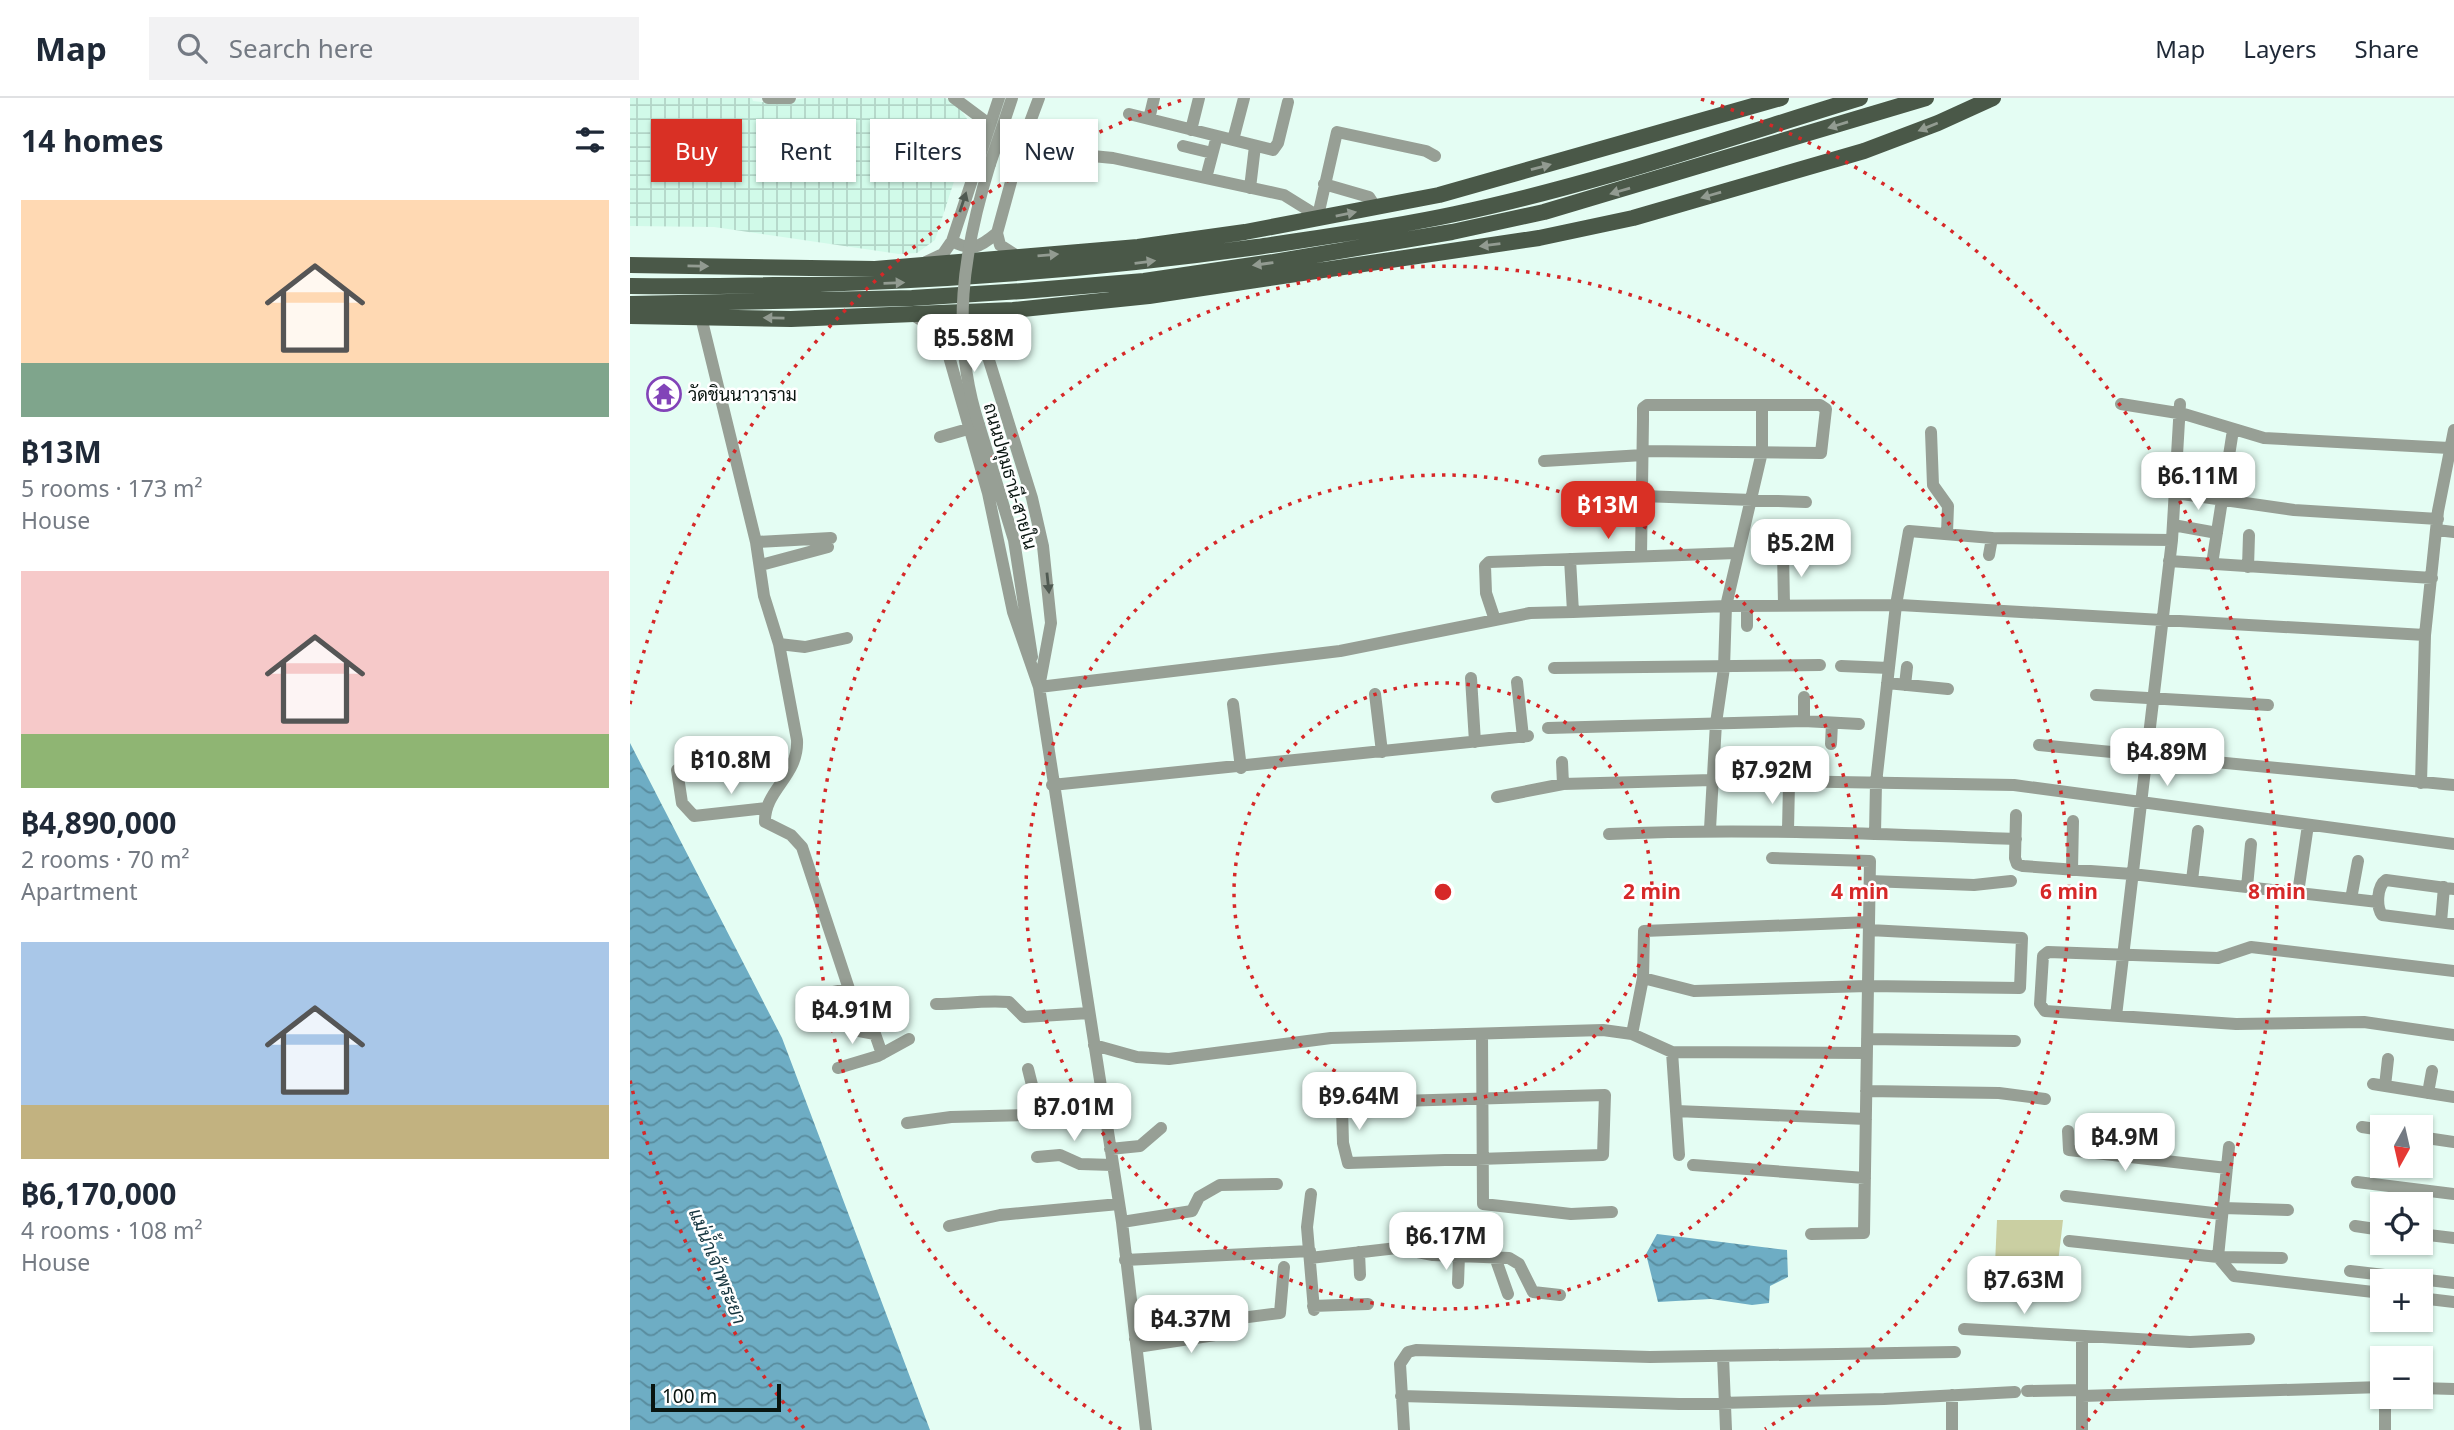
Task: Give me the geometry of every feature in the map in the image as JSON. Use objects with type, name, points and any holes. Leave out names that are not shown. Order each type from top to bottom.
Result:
[{"type":"main road","points":[[630,265],[875,269],[1138,247],[1245,232],[1451,192],[1781,98]]},
{"type":"main road","points":[[631,313],[778,295],[1141,263],[1291,242],[1452,215],[1636,166],[1860,98]]},
{"type":"main road","points":[[630,286],[778,295],[912,299],[1144,281],[1451,232],[1587,201],[1926,98]]},
{"type":"main road","points":[[631,313],[701,317],[877,316],[1013,310],[1149,296],[1318,273],[1539,238],[1633,218],[1864,151],[1992,99]]},
{"type":"main road","points":[[1245,232],[1291,242]]},
{"type":"main road","points":[[1318,273],[1338,251]]},
{"type":"main road","points":[[778,295],[875,269]]},
{"type":"main road","points":[[778,295],[877,316]]},
{"type":"street","points":[[768,98],[790,98]]},
{"type":"street","points":[[954,98],[989,124]]},
{"type":"street","points":[[909,267],[933,260],[952,241],[999,98]]},
{"type":"street","name":"ถนนปทุมธานี-สายใน","points":[[1012,98],[972,222],[961,307],[973,427],[985,462],[996,475],[1014,540],[1032,661]]},
{"type":"street","points":[[1031,119],[1039,98]]},
{"type":"street","points":[[1149,119],[1154,98]]},
{"type":"street","points":[[1191,130],[1199,98]]},
{"type":"street","points":[[1233,140],[1244,98]]},
{"type":"street","points":[[1129,114],[1273,149],[1278,144],[1289,102]]},
{"type":"street","points":[[1317,220],[1337,132],[1426,151],[1435,156]]},
{"type":"street","points":[[1206,178],[1217,136]]},
{"type":"street","points":[[1183,146],[1212,153]]},
{"type":"street","points":[[1250,188],[1255,146]]},
{"type":"street","points":[[1098,157],[1284,195],[1313,212],[1317,220]]},
{"type":"street","points":[[1011,182],[996,233],[1000,245],[1020,258]]},
{"type":"street","points":[[1324,184],[1369,197],[1376,208]]},
{"type":"street","points":[[952,241],[966,249],[975,249],[996,233]]},
{"type":"street","points":[[1013,310],[999,323],[989,338],[989,368],[1040,528],[1051,623],[1039,687]]},
{"type":"street","points":[[913,314],[935,329],[944,339],[973,427],[940,437]]},
{"type":"street","points":[[701,317],[756,542],[764,596],[779,644],[798,755],[766,808],[765,822],[768,826],[791,835],[802,847],[849,989],[859,1031],[875,1034],[882,1054]]},
{"type":"street","points":[[944,339],[953,328],[966,326],[989,338]]},
{"type":"street","points":[[2121,404],[2179,409],[2233,430],[2278,440],[2449,448]]},
{"type":"street","points":[[1544,461],[1644,453],[1821,453],[1826,409],[1820,405],[1647,405],[1643,408],[1644,453],[1641,556]]},
{"type":"street","points":[[1710,830],[1716,723],[1724,668],[1726,606],[1748,500],[1762,452],[1762,406]]},
{"type":"street","points":[[2116,1016],[2144,756],[2172,540],[2179,409]]},
{"type":"street","points":[[2212,564],[2233,430]]},
{"type":"street","points":[[2421,783],[2425,635],[2438,525],[2454,430]]},
{"type":"street","points":[[1931,432],[1933,485],[1948,506],[1947,533]]},
{"type":"street","points":[[985,462],[988,493],[1013,612],[1022,645],[1032,661],[1039,687],[1052,785],[1122,1222],[1146,1430]]},
{"type":"street","points":[[2175,493],[2294,510],[2438,525],[2454,532]]},
{"type":"street","points":[[1642,496],[1806,502]]},
{"type":"street","points":[[2173,524],[2217,533]]},
{"type":"street","points":[[1875,834],[1876,783],[1887,683],[1896,605],[1909,531],[1992,538],[2172,540]]},
{"type":"street","points":[[2248,567],[2249,535]]},
{"type":"street","points":[[1989,555],[1992,538]]},
{"type":"street","points":[[756,542],[830,543],[761,565]]},
{"type":"street","points":[[1783,551],[1784,606]]},
{"type":"street","points":[[1495,620],[1486,593],[1486,563],[1737,553]]},
{"type":"street","points":[[1570,559],[1573,611]]},
{"type":"street","points":[[2169,561],[2432,578]]},
{"type":"street","points":[[1039,687],[1340,651],[1530,613],[1573,611],[1726,606],[1896,605],[2425,635]]},
{"type":"street","points":[[1747,606],[1747,626]]},
{"type":"street","points":[[779,644],[805,647],[847,638]]},
{"type":"street","points":[[1554,668],[1820,665]]},
{"type":"street","points":[[1841,666],[1889,668]]},
{"type":"street","points":[[1905,685],[1907,667]]},
{"type":"street","points":[[1471,678],[1475,742]]},
{"type":"street","points":[[1052,785],[1241,768],[1525,737],[1517,682]]},
{"type":"street","points":[[1887,683],[1948,689]]},
{"type":"street","points":[[1375,694],[1382,752]]},
{"type":"street","points":[[2096,695],[2268,705]]},
{"type":"street","points":[[1804,697],[1804,721]]},
{"type":"street","points":[[1233,704],[1241,768]]},
{"type":"street","points":[[1548,728],[1804,721],[1859,724]]},
{"type":"street","points":[[1831,744],[1832,723]]},
{"type":"street","points":[[2039,746],[2454,785]]},
{"type":"street","points":[[1562,762],[1563,784]]},
{"type":"street","points":[[677,770],[682,803],[694,816],[766,808]]},
{"type":"street","points":[[1497,797],[1563,784],[1712,779],[1789,783],[2014,785],[2454,844]]},
{"type":"street","points":[[1788,831],[1789,783]]},
{"type":"street","points":[[2016,816],[2017,864],[2192,880],[2378,902]]},
{"type":"street","points":[[2072,870],[2073,821]]},
{"type":"street","points":[[2298,893],[2308,825]]},
{"type":"street","points":[[1609,834],[1710,830],[2016,839]]},
{"type":"street","points":[[2192,880],[2198,831]]},
{"type":"street","points":[[2247,887],[2251,844]]},
{"type":"street","points":[[1772,858],[1870,861],[1864,1233],[1811,1234]]},
{"type":"street","points":[[2351,899],[2358,861]]},
{"type":"street","points":[[2386,880],[2449,888],[2448,923],[2382,915],[2378,902],[2382,881],[2386,880]]},
{"type":"street","points":[[1870,881],[1974,885],[2011,881]]},
{"type":"street","points":[[1632,1034],[1643,978],[1644,931],[1869,926],[2022,938],[2020,988],[1868,986],[1694,991],[1643,978]]},
{"type":"street","points":[[2454,971],[2251,947],[2218,958],[2048,953],[2043,956],[2040,1009],[2247,1025],[2364,1022],[2454,1035]]},
{"type":"street","points":[[823,994],[849,989]]},
{"type":"street","points":[[936,1004],[961,1004],[970,1000],[1009,1002],[1024,1017],[1088,1013]]},
{"type":"street","points":[[1094,1045],[1137,1056],[1169,1059],[1331,1038],[1603,1030],[1632,1034],[1672,1052],[1867,1054]]},
{"type":"street","points":[[1482,1034],[1483,1204],[1571,1214],[1612,1212]]},
{"type":"street","points":[[838,1068],[882,1054],[909,1039]]},
{"type":"street","points":[[1867,1039],[2015,1041]]},
{"type":"street","points":[[1672,1052],[1679,1155]]},
{"type":"street","points":[[2388,1059],[2379,1085],[2454,1097]]},
{"type":"street","points":[[1028,1069],[1039,1113]]},
{"type":"street","points":[[2427,1093],[2432,1071]]},
{"type":"street","points":[[1866,1090],[1999,1093],[2045,1099]]},
{"type":"street","points":[[1605,1095],[1603,1155],[1483,1158],[1348,1163],[1343,1143],[1342,1108],[1366,1102],[1605,1095]]},
{"type":"street","points":[[1676,1111],[1866,1119]]},
{"type":"street","points":[[907,1123],[951,1116],[1104,1113]]},
{"type":"street","points":[[2362,1127],[2370,1128]]},
{"type":"street","points":[[1110,1149],[1140,1146],[1161,1128]]},
{"type":"street","points":[[2068,1131],[2069,1150],[2227,1168]]},
{"type":"street","points":[[2433,1139],[2454,1142]]},
{"type":"street","points":[[2229,1147],[2218,1257],[2234,1276],[2370,1292]]},
{"type":"street","points":[[1037,1157],[1060,1155],[1080,1164],[1113,1165]]},
{"type":"street","points":[[1693,1165],[1865,1178]]},
{"type":"street","points":[[2357,1182],[2454,1194]]},
{"type":"street","points":[[1122,1222],[1192,1211],[1199,1197],[1220,1185],[1277,1184]]},
{"type":"street","points":[[1311,1194],[1307,1220],[1313,1308],[1368,1304]]},
{"type":"street","points":[[2066,1196],[2223,1211],[2288,1210]]},
{"type":"street","points":[[949,1226],[1000,1215],[1119,1204]]},
{"type":"street","points":[[2355,1226],[2370,1228]]},
{"type":"street","points":[[2433,1236],[2454,1238]]},
{"type":"street","points":[[2068,1241],[2218,1257],[2282,1258]]},
{"type":"street","points":[[1125,1260],[1310,1255],[1397,1248],[1515,1260],[1533,1293],[1560,1295]]},
{"type":"street","points":[[1359,1252],[1360,1275]]},
{"type":"street","points":[[1458,1283],[1459,1256]]},
{"type":"street","points":[[1494,1257],[1508,1294]]},
{"type":"street","points":[[1136,1343],[1219,1319],[1280,1312],[1284,1267]]},
{"type":"street","points":[[2350,1271],[2454,1283]]},
{"type":"street","points":[[2433,1300],[2454,1302]]},
{"type":"street","points":[[1964,1329],[2190,1342],[2249,1339]]},
{"type":"street","points":[[1136,1343],[1241,1331]]},
{"type":"street","points":[[2082,1336],[2082,1430]]},
{"type":"street","points":[[1404,1430],[1400,1364],[1408,1352],[1416,1350],[1723,1356],[1955,1352]]},
{"type":"street","points":[[1723,1356],[1726,1430]]},
{"type":"street","points":[[1401,1396],[1614,1403],[1726,1403],[2021,1392],[2370,1387]]},
{"type":"street","points":[[2433,1388],[2454,1389]]},
{"type":"street","points":[[1952,1395],[1952,1430]]},
{"type":"street","points":[[2385,1409],[2385,1430]]},
{"type":"shaded area","points":[[630,98],[752,98],[753,101],[772,103],[806,98],[945,98],[956,103],[967,119],[870,119],[870,182],[954,182],[935,240],[917,253],[899,254],[714,227],[630,226]]},
{"type":"shaded area","points":[[1997,1220],[2063,1220],[2057,1271],[1995,1264]]},
{"type":"water","name":"แม่น้ำเจ้าพระยา","points":[[630,743],[782,1038],[930,1430],[630,1430]]},
{"type":"water","points":[[1657,1234],[1787,1250],[1788,1277],[1770,1286],[1769,1303],[1752,1305],[1711,1299],[1658,1302],[1646,1254]]},
{"type":"place","name":"วัดชินนาวาราม","points":[[664,394]]}]
